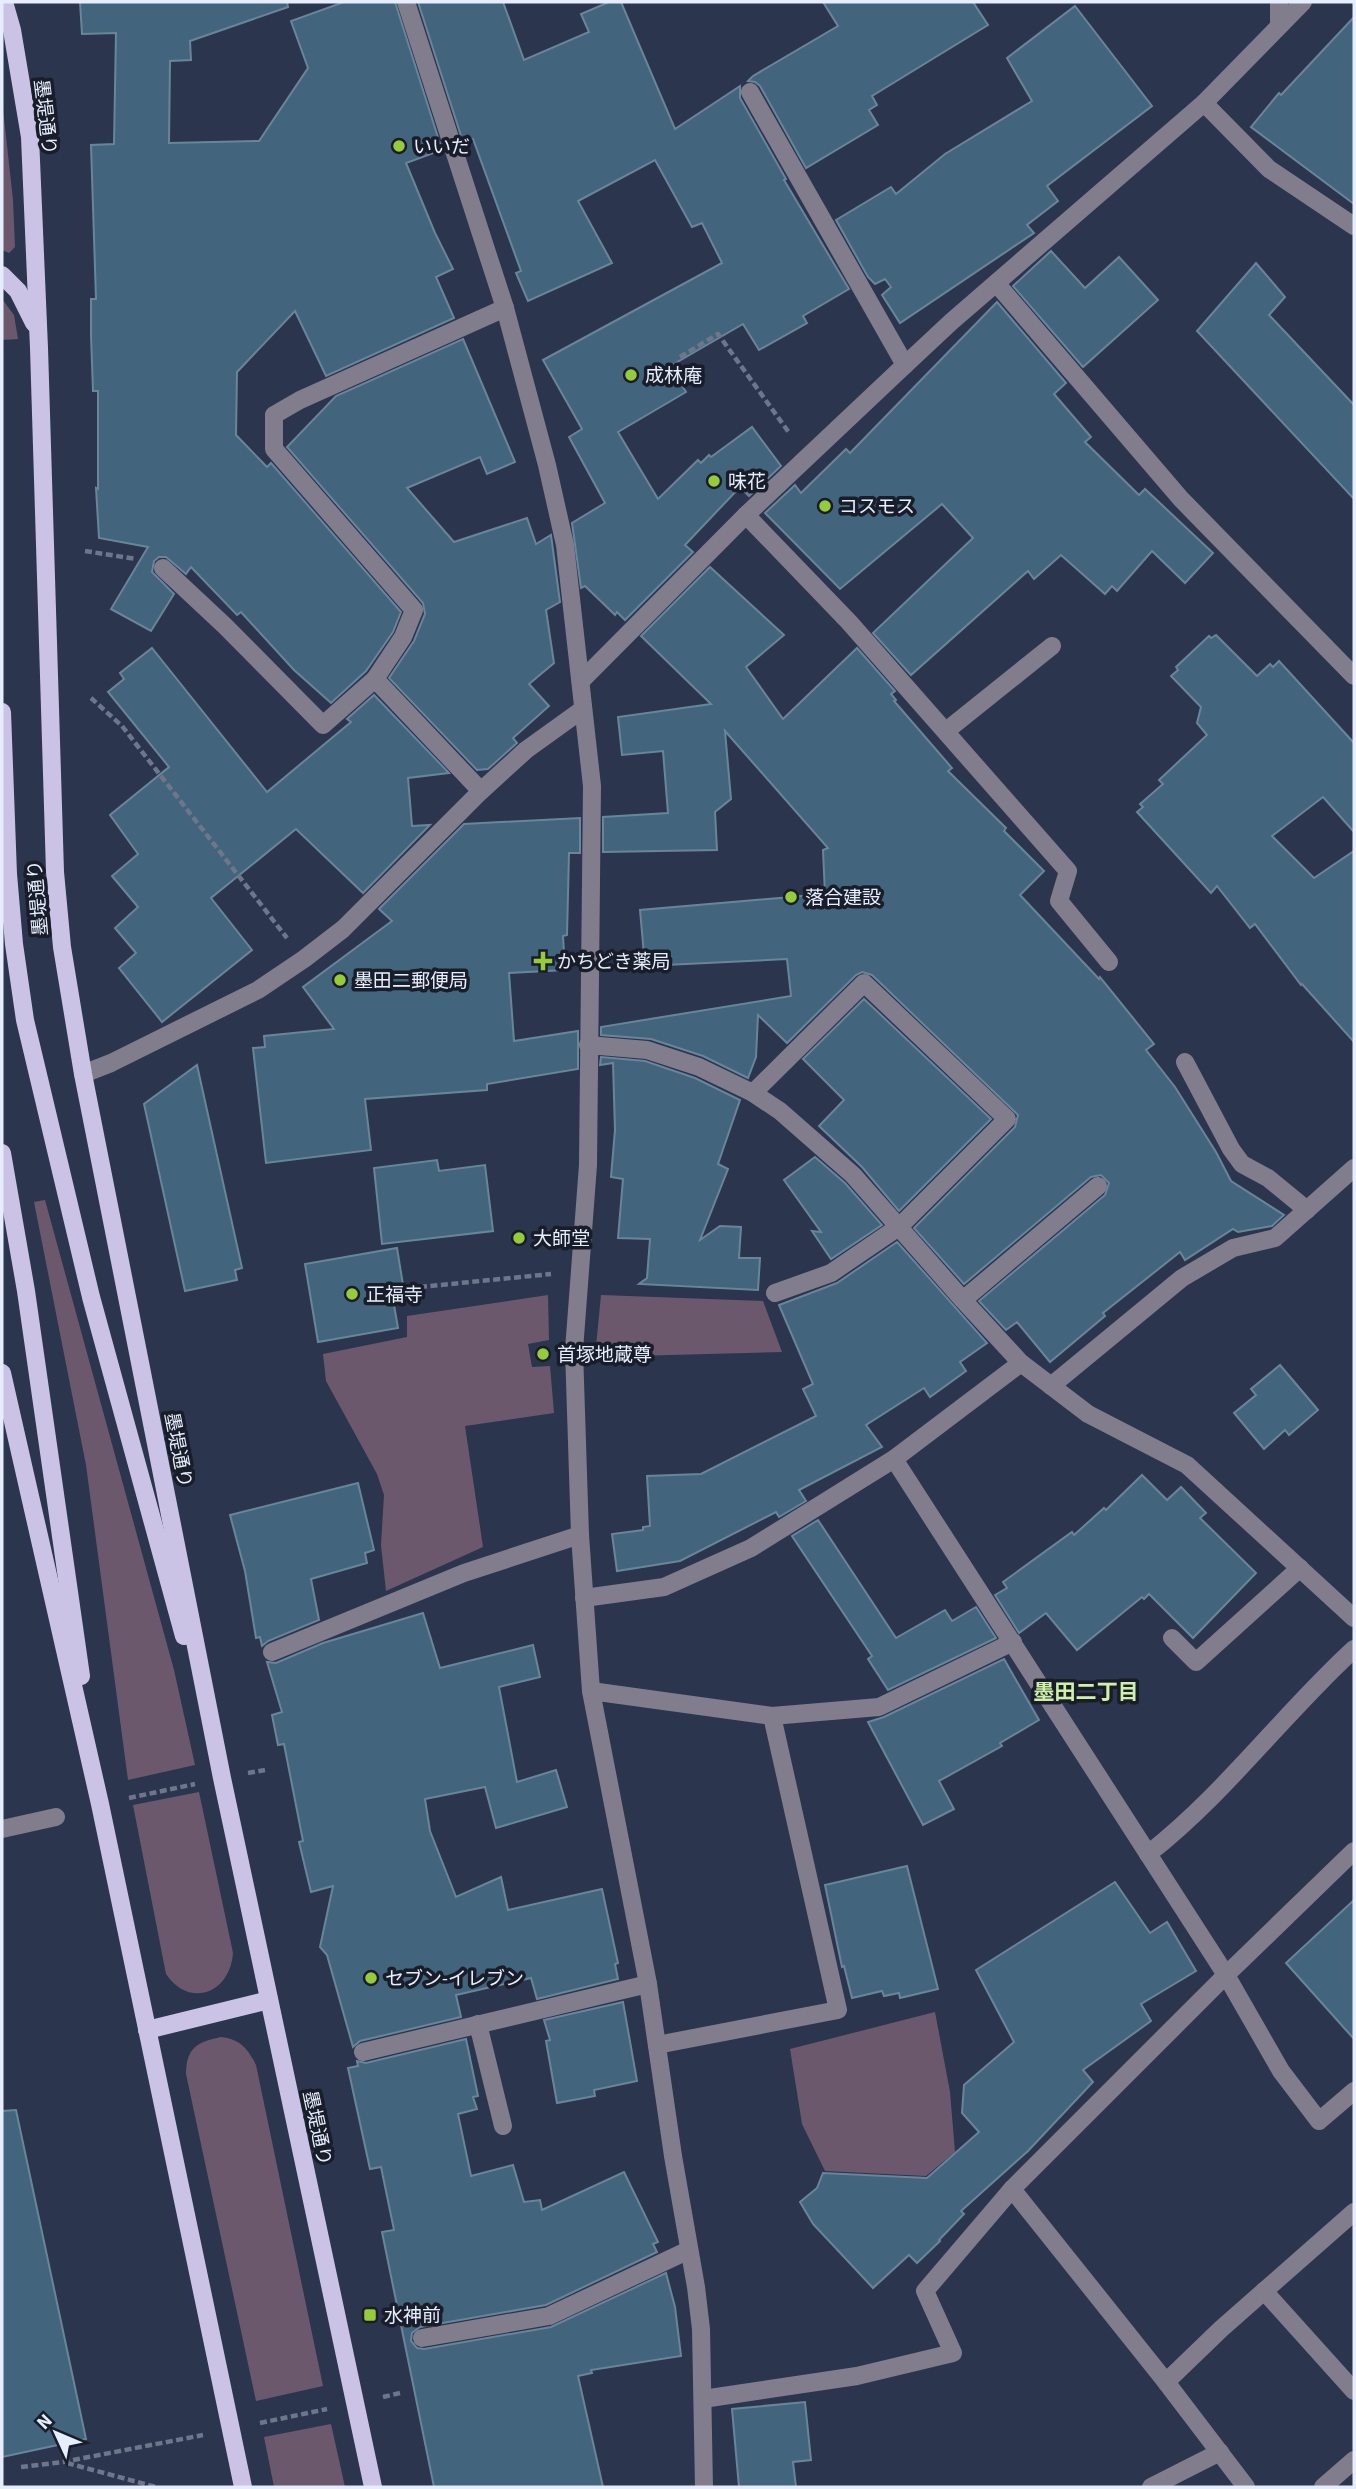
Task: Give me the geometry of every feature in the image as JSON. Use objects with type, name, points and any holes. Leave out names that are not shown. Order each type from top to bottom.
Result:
[{"type":"main road","name":"墨堤通り","points":[[4,2],[12,30],[30,137],[39,334],[55,872],[62,947],[83,1074],[222,1778],[373,2487]]},
{"type":"main road","points":[[2,275],[18,291],[39,334]]},
{"type":"main road","name":"墨堤通り","points":[[2,712],[8,874],[14,944],[25,1020],[91,1297],[222,1778]]},
{"type":"main road","points":[[2,1153],[26,1291],[100,1804]]},
{"type":"main road","points":[[2,1373],[100,1804],[243,2487]]},
{"type":"main road","points":[[147,2031],[269,2000]]},
{"type":"street","points":[[406,2],[505,308],[547,465],[565,545],[592,786],[589,1165],[574,1350],[584,1598],[591,1691],[648,1984],[701,2329],[704,2487]]},
{"type":"street","points":[[1279,2],[1279,26]]},
{"type":"street","points":[[581,681],[746,515],[905,365],[1204,103],[1303,2]]},
{"type":"street","points":[[750,92],[905,365]]},
{"type":"street","points":[[1204,103],[1269,169],[1354,226]]},
{"type":"street","points":[[996,283],[1181,499],[1354,676]]},
{"type":"street","points":[[163,568],[323,725],[375,679],[403,637],[414,610],[274,449],[274,415],[300,400],[505,308]]},
{"type":"street","points":[[746,515],[849,622],[1068,871],[1059,901],[1109,961]]},
{"type":"street","points":[[946,731],[1052,646]]},
{"type":"street","points":[[375,679],[481,791]]},
{"type":"street","points":[[83,1074],[111,1063],[258,990],[304,958],[343,929],[481,791],[526,750],[583,709]]},
{"type":"street","points":[[753,1093],[864,983],[1007,1119],[900,1226],[831,1273],[775,1293]]},
{"type":"street","points":[[588,1045],[647,1050],[699,1067],[753,1093],[780,1111],[853,1175],[1021,1363],[1087,1414],[1187,1465],[1354,1618]]},
{"type":"street","points":[[1185,1062],[1231,1149],[1242,1164],[1268,1178],[1307,1210]]},
{"type":"street","points":[[1051,1386],[1182,1278],[1233,1248],[1275,1238],[1354,1168]]},
{"type":"street","points":[[963,1300],[1098,1186]]},
{"type":"street","points":[[584,1598],[664,1587],[751,1548],[894,1458],[1021,1363]]},
{"type":"street","points":[[894,1458],[1226,1975],[1281,2071],[1319,2121],[1354,2091]]},
{"type":"street","points":[[272,1652],[464,1573],[580,1535]]},
{"type":"street","points":[[1172,1638],[1196,1662],[1300,1568]]},
{"type":"street","points":[[591,1691],[772,1717],[880,1707],[1013,1642]]},
{"type":"street","points":[[1149,1854],[1183,1826],[1326,1674],[1354,1649]]},
{"type":"street","points":[[657,2045],[838,2010],[772,1717]]},
{"type":"street","points":[[2,1829],[56,1817]]},
{"type":"street","points":[[703,2399],[858,2376],[953,2353],[925,2291],[1012,2189],[1354,1851]]},
{"type":"street","points":[[363,2052],[648,1984]]},
{"type":"street","points":[[478,2024],[503,2126]]},
{"type":"street","points":[[1012,2189],[1246,2487]]},
{"type":"street","points":[[1166,2382],[1354,2212]]},
{"type":"street","points":[[422,2338],[549,2316],[689,2250]]},
{"type":"street","points":[[1264,2291],[1354,2391]]},
{"type":"street","points":[[1151,2487],[1220,2452]]},
{"type":"street","points":[[1323,2487],[1354,2460]]},
{"type":"path","points":[[680,357],[718,334],[807,458]]},
{"type":"path","points":[[85,551],[139,559]]},
{"type":"path","points":[[91,698],[122,726],[304,958]]},
{"type":"path","points":[[420,1287],[562,1273]]},
{"type":"path","points":[[100,1804],[265,1770]]},
{"type":"path","points":[[22,2467],[232,2430],[400,2393]]},
{"type":"path","points":[[62,2462],[156,2487]]},
{"type":"shaded area","points":[[2,100],[13,200],[15,247],[9,253],[2,250]]},
{"type":"shaded area","points":[[2,299],[14,315],[18,339],[2,340]]},
{"type":"shaded area","points":[[45,1200],[174,1670],[195,1765],[128,1780],[86,1465],[34,1202]]},
{"type":"shaded area","points":[[548,1295],[549,1340],[528,1344],[532,1367],[550,1366],[554,1413],[465,1426],[483,1547],[386,1591],[381,1545],[384,1495],[377,1474],[326,1381],[323,1354],[407,1337],[407,1316]]},
{"type":"shaded area","points":[[601,1295],[763,1301],[782,1352],[595,1357]]},
{"type":"shaded area","points":[[199,1792],[233,1953],[225,1978],[207,1992],[197,1993],[176,1985],[166,1974],[133,1805]]},
{"type":"shaded area","points":[[935,2012],[950,2092],[955,2152],[926,2176],[825,2171],[802,2124],[790,2049]]},
{"type":"shaded area","points":[[221,2037],[243,2046],[256,2065],[323,2386],[256,2401],[186,2074],[191,2052],[205,2041]]},
{"type":"shaded area","points":[[331,2424],[345,2487],[274,2487],[264,2437]]},
{"type":"building","points":[[80,2],[287,2],[288,7],[190,41],[191,60],[170,61],[169,143],[259,141],[308,68],[291,21],[344,2],[395,2],[442,150],[406,163],[453,269],[436,277],[454,318],[326,376],[295,311],[237,372],[236,435],[267,467],[271,463],[401,612],[393,632],[366,671],[331,703],[294,670],[241,612],[237,615],[191,567],[186,574],[166,557],[159,557],[154,561],[152,572],[174,594],[151,631],[111,609],[148,547],[99,538],[96,488],[98,489],[98,391],[93,391],[91,336],[91,299],[96,299],[91,145],[114,144],[116,33],[82,34]]},
{"type":"building","points":[[418,2],[503,2],[524,60],[589,32],[581,14],[609,2],[621,2],[675,129],[740,86],[740,98],[786,179],[784,180],[849,289],[803,316],[807,323],[759,350],[743,324],[674,364],[683,376],[678,379],[686,392],[618,432],[658,499],[698,460],[701,463],[709,455],[711,457],[752,427],[781,466],[749,496],[740,487],[685,545],[693,552],[625,620],[617,612],[615,615],[585,586],[581,588],[572,523],[605,503],[569,437],[582,429],[543,360],[722,263],[702,223],[692,227],[655,160],[578,201],[612,263],[528,301],[516,273],[521,271],[473,139],[463,142]]},
{"type":"building","points":[[823,2],[973,2],[988,25],[872,96],[877,105],[869,110],[878,125],[806,168],[760,86],[748,81],[838,26]]},
{"type":"building","points":[[1075,6],[1152,106],[1047,186],[1058,201],[1027,225],[1034,233],[900,323],[882,295],[891,287],[885,279],[875,284],[868,277],[836,220],[891,187],[896,194],[945,154],[1032,101],[1007,58]]},
{"type":"building","points":[[1354,17],[1354,204],[1251,127],[1279,93],[1281,95]]},
{"type":"building","points":[[1051,251],[1085,288],[1119,257],[1158,300],[1083,367],[1013,286]]},
{"type":"building","points":[[1256,263],[1285,297],[1269,315],[1354,405],[1354,499],[1197,331]]},
{"type":"building","points":[[997,302],[1066,383],[1054,394],[1091,437],[1085,442],[1139,495],[1145,489],[1213,553],[1185,583],[1152,551],[1117,591],[1112,586],[1105,594],[1061,555],[1034,579],[1028,571],[911,675],[873,633],[973,538],[942,504],[840,589],[765,513],[795,485],[801,493],[846,449],[850,453]]},
{"type":"building","points":[[463,339],[515,462],[487,474],[480,457],[407,488],[454,542],[527,518],[536,544],[551,535],[560,602],[546,610],[554,663],[529,684],[549,706],[513,738],[517,743],[488,769],[477,770],[389,678],[414,641],[425,614],[423,603],[287,447],[336,396]]},
{"type":"building","points":[[710,567],[784,635],[746,667],[783,719],[857,648],[895,691],[891,694],[896,700],[894,701],[952,768],[948,771],[1006,828],[1004,831],[1044,871],[1020,895],[1099,979],[1100,977],[1154,1044],[1146,1050],[1175,1087],[1231,1181],[1284,1215],[1272,1226],[1238,1232],[1233,1229],[1185,1260],[1180,1252],[1103,1313],[1105,1316],[1050,1362],[1017,1322],[1006,1330],[979,1301],[1105,1195],[1109,1183],[1101,1175],[1091,1177],[964,1284],[914,1228],[1015,1127],[1018,1115],[872,975],[862,972],[856,975],[787,1043],[758,1015],[756,1057],[748,1078],[703,1056],[651,1039],[601,1035],[601,1027],[791,996],[787,959],[645,966],[640,910],[825,894],[823,850],[828,848],[725,731],[731,799],[715,812],[717,850],[603,852],[603,817],[668,813],[663,751],[622,755],[618,717],[711,704],[641,636]]},
{"type":"building","points":[[1216,635],[1257,676],[1270,664],[1273,667],[1279,661],[1354,743],[1354,832],[1323,797],[1272,836],[1314,878],[1354,851],[1354,1042],[1301,985],[1255,924],[1250,928],[1217,886],[1211,893],[1137,812],[1143,807],[1140,804],[1163,784],[1159,780],[1207,735],[1197,723],[1201,707],[1171,676],[1178,670],[1176,667],[1209,636],[1211,638]]},
{"type":"building","points":[[152,648],[267,792],[351,722],[347,719],[374,695],[449,773],[408,778],[412,826],[430,825],[363,893],[296,829],[211,898],[252,950],[162,1022],[119,968],[136,953],[115,928],[138,907],[112,876],[138,854],[110,815],[169,767],[108,692],[124,679],[120,673]]},
{"type":"building","points":[[580,818],[580,853],[569,853],[567,935],[563,936],[565,970],[509,973],[514,1041],[578,1031],[578,1069],[487,1084],[487,1090],[365,1099],[371,1150],[266,1163],[253,1048],[265,1047],[264,1036],[334,1029],[303,987],[392,921],[379,909],[464,824]]},
{"type":"building","points":[[864,999],[991,1119],[899,1211],[862,1167],[819,1126],[844,1100],[803,1059]]},
{"type":"building","points":[[601,1057],[645,1061],[695,1078],[740,1100],[718,1164],[728,1169],[700,1240],[720,1226],[741,1227],[739,1258],[760,1258],[758,1290],[639,1284],[647,1278],[650,1239],[618,1238],[623,1179],[611,1177],[615,1130],[613,1063],[600,1065]]},
{"type":"building","points":[[197,1065],[242,1268],[235,1270],[237,1280],[185,1291],[144,1104]]},
{"type":"building","points":[[815,1157],[845,1183],[882,1225],[831,1259],[812,1231],[821,1232],[784,1180]]},
{"type":"building","points":[[437,1160],[439,1171],[485,1165],[493,1231],[382,1244],[374,1168]]},
{"type":"building","points":[[897,1242],[987,1343],[960,1362],[966,1371],[930,1397],[924,1388],[866,1425],[882,1447],[799,1490],[806,1501],[779,1517],[776,1512],[680,1561],[617,1571],[612,1534],[643,1530],[643,1527],[650,1526],[647,1476],[701,1474],[816,1416],[803,1389],[813,1384],[779,1305],[837,1283]]},
{"type":"building","points":[[397,1248],[405,1297],[393,1299],[398,1328],[318,1342],[305,1264]]},
{"type":"building","points":[[1280,1365],[1318,1410],[1289,1435],[1285,1430],[1264,1449],[1234,1413],[1256,1395],[1251,1389]]},
{"type":"building","points":[[1142,1475],[1167,1500],[1181,1487],[1206,1513],[1200,1518],[1256,1573],[1193,1638],[1149,1594],[1077,1650],[1046,1613],[1019,1633],[995,1595],[1007,1588],[1003,1582],[1072,1532],[1074,1535],[1104,1508],[1106,1510]]},
{"type":"building","points":[[358,1483],[374,1550],[365,1553],[367,1563],[311,1579],[319,1620],[262,1646],[260,1637],[256,1638],[245,1571],[230,1515]]},
{"type":"building","points":[[818,1520],[896,1638],[945,1610],[952,1621],[976,1607],[996,1638],[888,1690],[868,1659],[872,1656],[792,1536]]},
{"type":"building","points":[[423,1613],[440,1668],[533,1645],[540,1677],[499,1687],[517,1782],[556,1770],[567,1807],[496,1828],[485,1787],[425,1799],[430,1831],[456,1897],[501,1877],[508,1910],[602,1889],[618,1963],[615,1964],[618,1979],[537,1999],[531,1978],[456,1995],[461,2017],[360,2041],[353,2047],[327,1955],[320,1947],[333,1886],[311,1892],[299,1842],[303,1841],[284,1744],[278,1745],[272,1715],[282,1712],[267,1662],[276,1663],[323,1643]]},
{"type":"building","points":[[1004,1659],[1039,1720],[1000,1743],[1002,1746],[939,1781],[954,1809],[923,1825],[868,1722],[884,1717]]},
{"type":"building","points":[[907,1866],[938,1989],[900,1998],[899,1993],[884,1996],[882,1991],[852,1998],[844,1966],[842,1967],[825,1885]]},
{"type":"building","points":[[1115,1882],[1150,1933],[1167,1922],[1196,1971],[1141,2004],[1151,2021],[1083,2070],[1093,2082],[1028,2151],[961,2211],[964,2214],[940,2241],[917,2263],[909,2255],[873,2288],[813,2224],[800,2202],[817,2188],[823,2173],[927,2178],[979,2132],[962,2113],[964,2085],[1014,2042],[976,1970]]},
{"type":"building","points":[[1354,1900],[1354,2039],[1286,1963]]},
{"type":"building","points":[[623,2002],[637,2081],[594,2090],[595,2096],[557,2103],[546,2041],[550,2040],[544,2020]]},
{"type":"building","points":[[466,2039],[478,2096],[473,2097],[477,2109],[458,2114],[471,2176],[513,2165],[524,2202],[540,2200],[542,2210],[624,2172],[658,2242],[653,2244],[657,2252],[546,2305],[420,2327],[412,2333],[411,2341],[417,2348],[424,2349],[551,2327],[666,2273],[675,2307],[681,2356],[591,2370],[592,2373],[578,2376],[603,2487],[434,2487],[382,2232],[394,2230],[381,2167],[370,2169],[348,2068],[358,2066],[357,2061],[366,2063]]},
{"type":"building","points":[[16,2110],[86,2439],[2,2457],[2,2111]]},
{"type":"building","points":[[805,2402],[811,2460],[793,2462],[796,2487],[739,2487],[732,2409]]},
{"type":"place","name":"いいだ","points":[[399,146]]},
{"type":"place","name":"成林庵","points":[[631,375]]},
{"type":"place","name":"味花","points":[[714,481]]},
{"type":"place","name":"コスモス","points":[[825,506]]},
{"type":"place","name":"落合建設","points":[[791,897]]},
{"type":"place","name":"かちどき薬局","points":[[543,961]]},
{"type":"place","name":"墨田二郵便局","points":[[340,980]]},
{"type":"place","name":"大師堂","points":[[519,1238]]},
{"type":"place","name":"正福寺","points":[[352,1294]]},
{"type":"place","name":"首塚地蔵尊","points":[[543,1354]]},
{"type":"place","name":"セブン-イレブン","points":[[371,1978]]},
{"type":"place","name":"水神前","points":[[370,2315]]},
{"type":"district","name":"墨田二丁目","points":[[1086,1692]]}]
